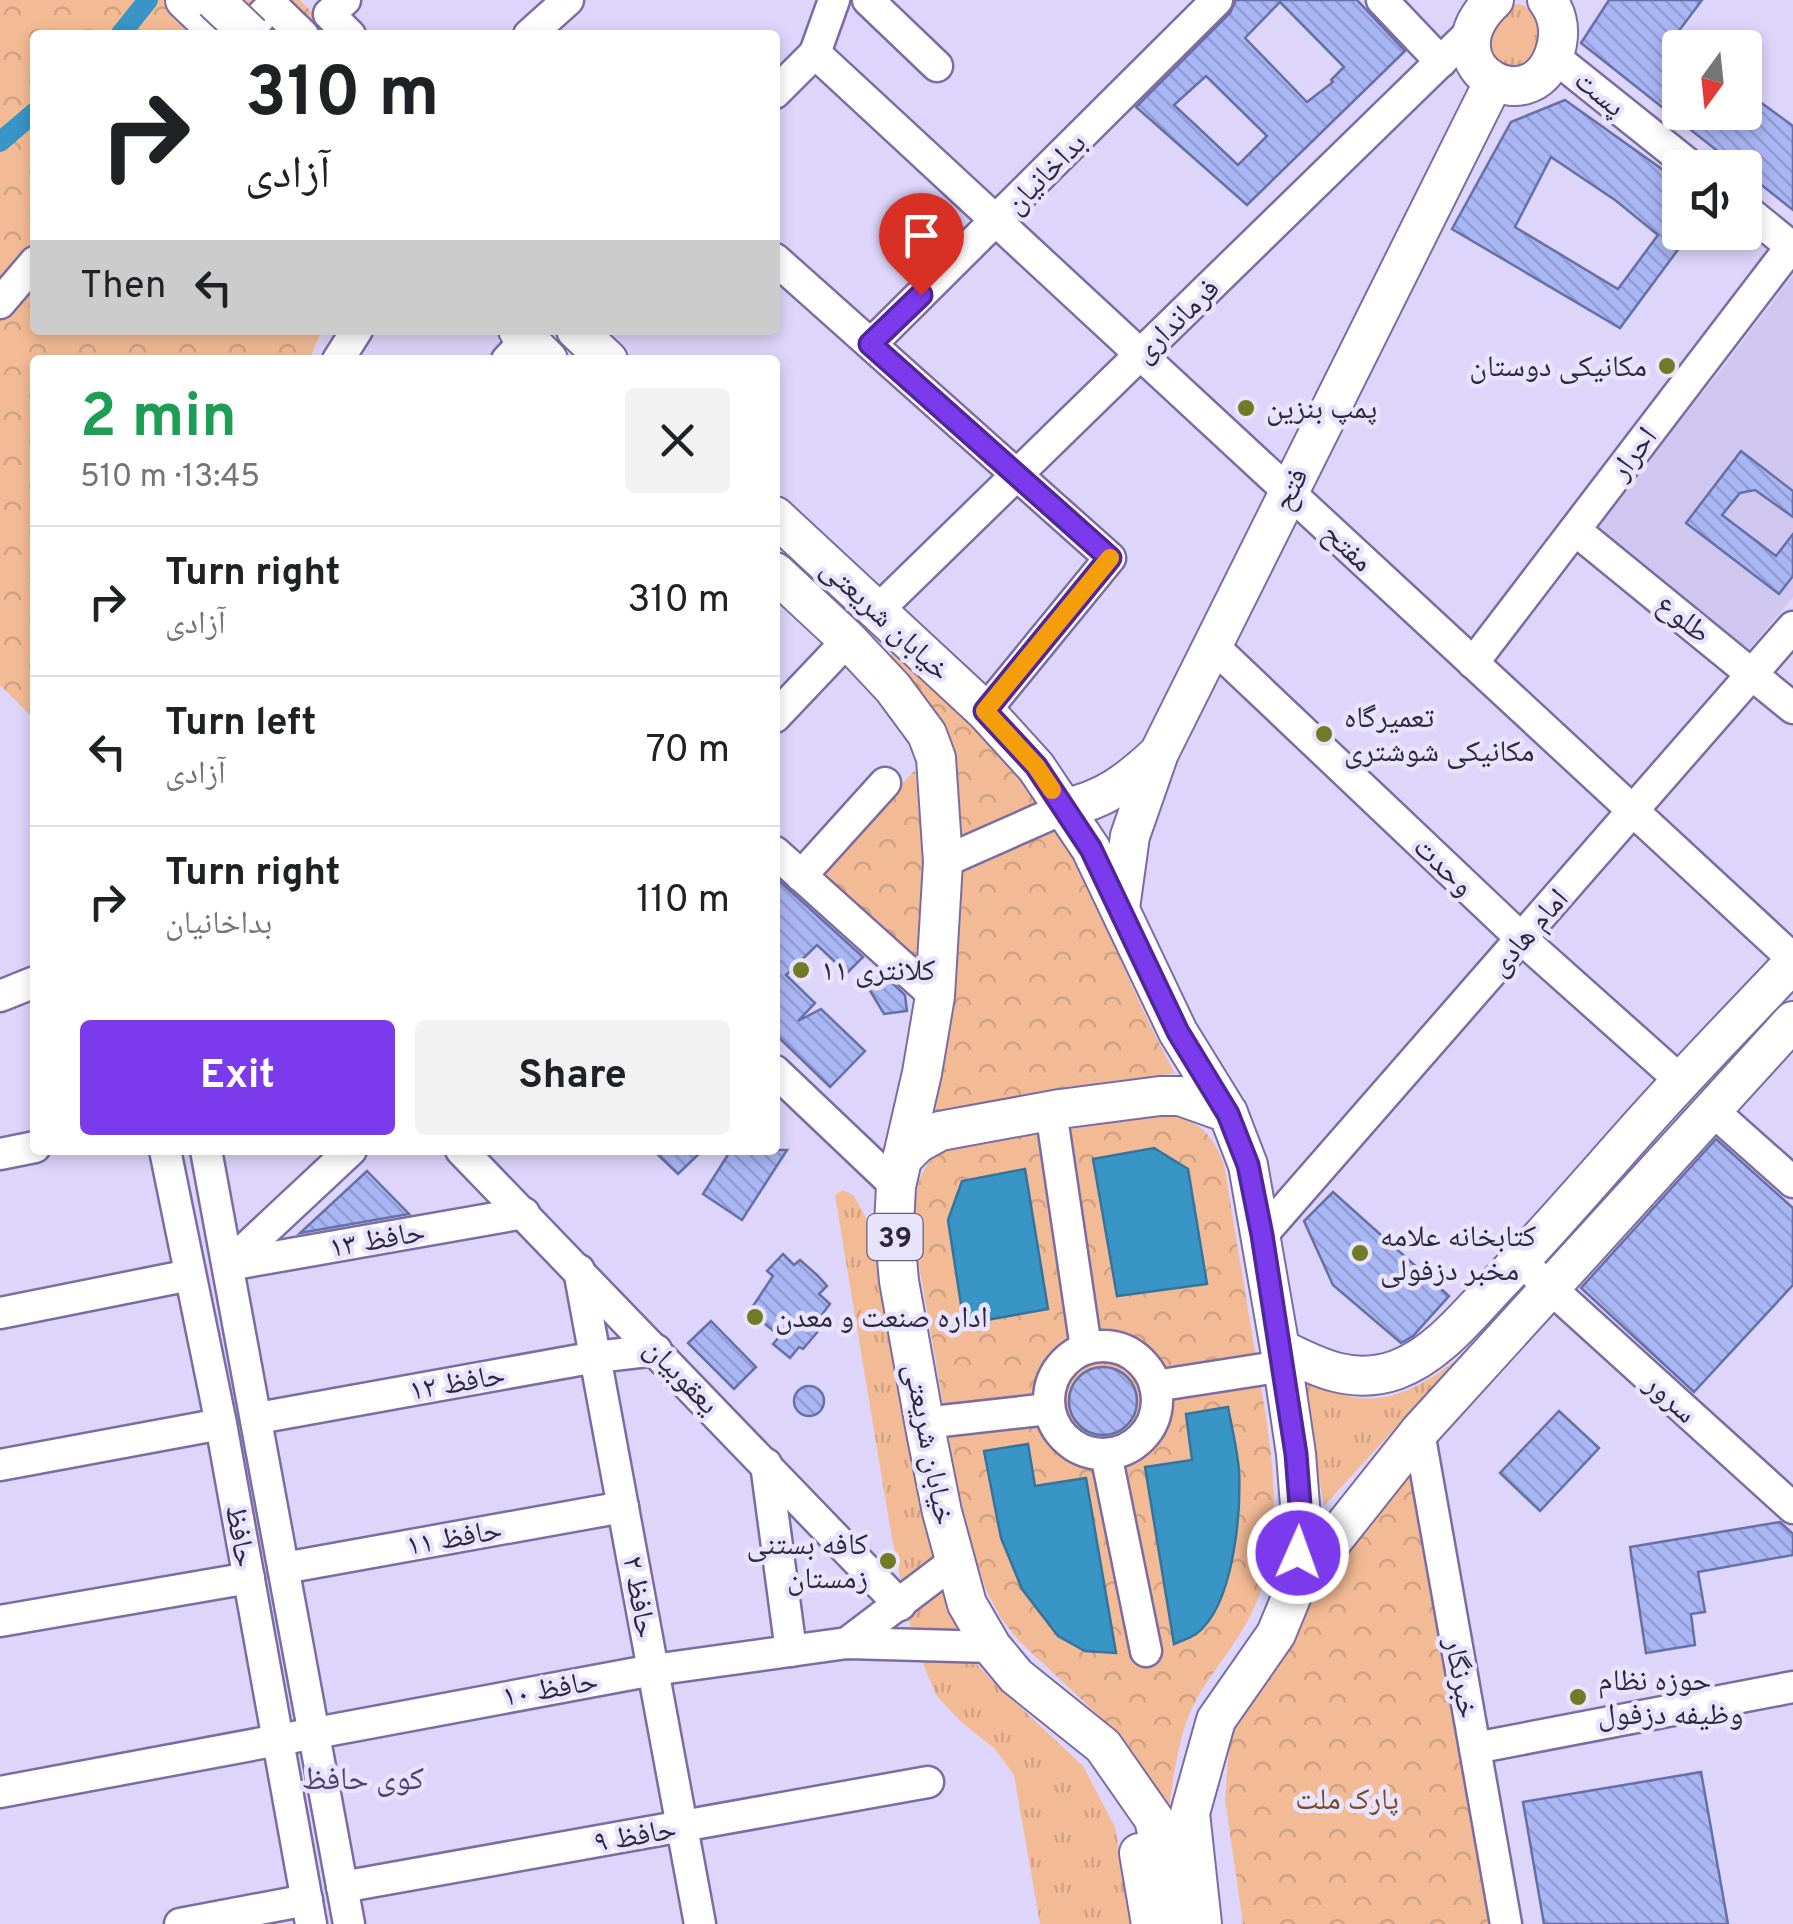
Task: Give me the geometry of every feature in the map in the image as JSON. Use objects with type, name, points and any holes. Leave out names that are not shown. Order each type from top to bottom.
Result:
[{"type":"main road","points":[[185,0],[217,30]]},
{"type":"main road","points":[[214,0],[266,13]]},
{"type":"main road","points":[[1484,14],[1472,40],[1474,59],[1484,77],[1493,83],[1516,87],[1542,73],[1554,56],[1558,21],[1549,1]]},
{"type":"main road","name":"فتح","points":[[1120,908],[1130,836],[1159,754],[1493,83]]},
{"type":"main road","points":[[581,335],[603,355]]},
{"type":"main road","name":"خیابان شریعتی","points":[[780,521],[985,711],[1036,766],[1091,849],[1149,977],[1228,1114],[1248,1165],[1296,1454],[1301,1518],[1295,1588],[1276,1634],[1226,1702],[1209,1739],[1190,1813],[1183,1885]]},
{"type":"main road","name":"خیابان شریعتی","points":[[780,577],[893,688],[927,734],[937,771],[943,862],[935,996],[899,1172],[894,1226],[899,1281],[924,1423],[968,1604],[992,1648],[1016,1676],[1103,1746],[1154,1819],[1183,1885]]},
{"type":"main road","points":[[848,640],[877,611]]},
{"type":"main road","points":[[1065,808],[1108,795],[1159,754]]},
{"type":"main road","points":[[1282,1358],[1361,1378],[1396,1370],[1424,1355],[1454,1331],[1521,1260],[1793,961]]},
{"type":"main road","points":[[1295,1588],[1419,1432],[1793,1021]]},
{"type":"main road","points":[[899,1172],[918,1143],[940,1131],[1051,1111],[1180,1096],[1228,1114]]},
{"type":"main road","points":[[1209,1739],[1209,1824],[1226,1924]]},
{"type":"main road","points":[[1103,1746],[1138,1841],[1150,1924]]},
{"type":"main road","name":"39","points":[[1177,1924],[1183,1885]]},
{"type":"main road","name":"39","points":[[1183,1885],[1202,1924]]},
{"type":"street","points":[[345,0],[329,14],[345,30]]},
{"type":"street","points":[[535,30],[568,0]]},
{"type":"street","points":[[780,88],[815,53],[834,0]]},
{"type":"street","points":[[868,0],[938,66]]},
{"type":"street","name":"بداخانیان","points":[[870,344],[1217,0]]},
{"type":"street","points":[[1382,0],[1441,62]]},
{"type":"street","points":[[266,13],[295,30]]},
{"type":"street","name":"فرمانداری","points":[[877,611],[1441,62],[1484,14]]},
{"type":"street","name":"مفتح","points":[[815,53],[1793,961]]},
{"type":"street","name":"پست","points":[[1554,56],[1671,150]]},
{"type":"street","points":[[1762,222],[1792,246]]},
{"type":"street","name":"احرار","points":[[1473,663],[1792,246]]},
{"type":"street","points":[[780,263],[1110,558],[985,711]]},
{"type":"street","points":[[0,303],[30,268]]},
{"type":"street","name":"طلوع","points":[[1575,530],[1793,708]]},
{"type":"street","name":"امام هادی","points":[[1262,1235],[1793,627]]},
{"type":"street","points":[[780,712],[848,640]]},
{"type":"street","name":"وحدت","points":[[1212,646],[1522,940],[1681,1080]]},
{"type":"street","points":[[801,876],[885,783]]},
{"type":"street","points":[[943,862],[1065,808]]},
{"type":"street","points":[[780,857],[935,996]]},
{"type":"street","points":[[0,996],[30,984]]},
{"type":"street","points":[[780,1075],[899,1172]]},
{"type":"street","points":[[1712,1110],[1793,1182]]},
{"type":"street","points":[[1051,1111],[1086,1348]]},
{"type":"street","points":[[0,1154],[30,1149]]},
{"type":"street","name":"حافظ","points":[[166,1155],[221,1424],[309,1912]]},
{"type":"street","name":"حافظ","points":[[207,1155],[349,1924]]},
{"type":"street","points":[[229,1264],[346,1155]]},
{"type":"street","name":"یعقوبیان","points":[[466,1155],[900,1605]]},
{"type":"street","name":"حافظ ۱۳","points":[[229,1264],[524,1213]]},
{"type":"street","name":"سرور","points":[[1521,1260],[1793,1508]]},
{"type":"street","name":"حافظ ۲","points":[[579,1270],[700,1924]]},
{"type":"street","points":[[0,1313],[190,1275]]},
{"type":"street","points":[[1086,1348],[1124,1350],[1144,1364],[1155,1386],[1156,1414],[1142,1438],[1132,1446],[1106,1454],[1092,1454],[1068,1443],[1049,1410],[1048,1396],[1056,1372],[1074,1353],[1086,1348]]},
{"type":"street","name":"حافظ ۱۲","points":[[258,1418],[596,1357],[656,1350]]},
{"type":"street","points":[[1155,1386],[1282,1358]]},
{"type":"street","points":[[924,1423],[1049,1410]]},
{"type":"street","points":[[0,1465],[221,1424]]},
{"type":"street","name":"خبرنگار","points":[[1419,1432],[1506,1924]]},
{"type":"street","points":[[1106,1454],[1146,1651]]},
{"type":"street","points":[[766,1464],[790,1651]]},
{"type":"street","name":"حافظ ۱۱","points":[[284,1568],[623,1507]]},
{"type":"street","points":[[847,1643],[955,1560]]},
{"type":"street","points":[[0,1621],[249,1578]]},
{"type":"street","name":"حافظ ۱۰","points":[[278,1741],[314,1731],[653,1670],[847,1643],[992,1648]]},
{"type":"street","points":[[1474,1748],[1793,1688]]},
{"type":"street","points":[[0,1792],[278,1741]]},
{"type":"street","name":"حافظ ۹","points":[[342,1887],[928,1782]]},
{"type":"street","points":[[180,1924],[309,1912]]},
{"type":"shaded area","points":[[1793,275],[1793,597],[1747,652],[1595,525]]},
{"type":"green space","points":[[0,0],[300,0],[329,30],[30,30],[30,335],[320,335],[311,355],[30,355],[30,715],[0,685]]},
{"type":"green space","points":[[1519,4],[1532,10],[1542,25],[1539,44],[1521,72],[1489,64],[1490,24],[1506,6]]},
{"type":"green space","points":[[895,651],[999,750],[1051,819],[1085,881],[1175,1073],[935,1113],[947,1040],[960,874],[888,658]]},
{"type":"green space","points":[[915,770],[924,858],[916,968],[817,875]]},
{"type":"green space","points":[[1161,1114],[1201,1128],[1224,1164],[1265,1411],[1274,1499],[1269,1558],[1257,1602],[1201,1691],[1188,1719],[1169,1808],[1124,1739],[1020,1642],[1000,1617],[986,1590],[963,1521],[912,1223],[923,1173],[943,1150]]},
{"type":"green space","points":[[843,1190],[854,1196],[872,1229],[925,1520],[957,1631],[972,1659],[991,1680],[1083,1766],[1115,1827],[1132,1924],[1040,1924],[1014,1775],[995,1749],[936,1695],[913,1639],[891,1533],[835,1195]]},
{"type":"green space","points":[[1458,1359],[1324,1506],[1301,1376],[1345,1395],[1382,1398],[1419,1385]]},
{"type":"green space","name":"پارک ملت","points":[[1413,1468],[1491,1924],[1243,1924],[1225,1799],[1230,1736],[1283,1654],[1312,1597]]},
{"type":"water","points":[[1154,1148],[1188,1169],[1207,1284],[1117,1296],[1093,1159]]},
{"type":"water","points":[[1025,1169],[1048,1309],[964,1324],[948,1220],[962,1181]]},
{"type":"water","points":[[1228,1407],[1239,1470],[1236,1533],[1227,1581],[1209,1621],[1196,1634],[1174,1644],[1145,1467],[1192,1460],[1186,1414]]},
{"type":"water","points":[[1028,1444],[1035,1486],[1086,1478],[1116,1653],[1085,1651],[1058,1636],[1022,1589],[1001,1538],[984,1451]]},
{"type":"building","points":[[1236,0],[1357,0],[1405,51],[1247,205],[1136,107],[1230,13]],"holes":[[[1280,2],[1344,67],[1333,82],[1307,102],[1245,38]],[[1206,76],[1267,136],[1238,165],[1174,105]]]},
{"type":"building","points":[[1609,0],[1702,0],[1680,30],[1662,30],[1662,107],[1581,43]]},
{"type":"building","points":[[1565,100],[1662,169],[1662,250],[1678,250],[1620,328],[1452,229],[1511,122]],"holes":[[[1551,157],[1658,235],[1618,289],[1515,227]]]},
{"type":"building","points":[[1762,103],[1793,126],[1793,210],[1762,185],[1762,150],[1716,150],[1691,130],[1762,130]]},
{"type":"building","points":[[1741,451],[1793,491],[1793,517],[1755,490],[1740,493],[1722,515],[1776,556],[1793,534],[1793,576],[1779,594],[1686,523]]},
{"type":"building","points":[[780,882],[863,957],[847,973],[817,945],[786,975],[815,1003],[798,1021],[821,1009],[865,1051],[830,1087],[780,1039]]},
{"type":"building","points":[[884,975],[905,995],[907,1011],[884,1014],[866,984]]},
{"type":"building","points":[[1716,1139],[1793,1208],[1793,1285],[1694,1392],[1581,1288]]},
{"type":"building","points":[[780,1150],[787,1150],[742,1220],[703,1194],[728,1155],[780,1155]]},
{"type":"building","points":[[658,1155],[698,1155],[678,1174]]},
{"type":"building","points":[[367,1171],[409,1214],[300,1233]]},
{"type":"building","name":"کتابخانه علامه مخبر دزفولی","points":[[1333,1192],[1449,1296],[1413,1336],[1401,1343],[1333,1285],[1304,1221]]},
{"type":"building","points":[[783,1254],[794,1265],[800,1260],[817,1275],[827,1286],[819,1294],[830,1304],[820,1317],[826,1322],[790,1358],[773,1344],[780,1336],[755,1316],[753,1306],[773,1276],[767,1271]]},
{"type":"building","points":[[711,1321],[756,1367],[734,1389],[688,1343]]},
{"type":"building","points":[[1103,1367],[1127,1377],[1137,1401],[1127,1425],[1103,1435],[1079,1425],[1069,1401],[1079,1377]]},
{"type":"building","points":[[809,1386],[823,1395],[824,1401],[815,1415],[809,1416],[795,1407],[794,1401],[803,1387]]},
{"type":"building","points":[[1559,1411],[1599,1448],[1540,1511],[1500,1473]]},
{"type":"building","points":[[1780,1522],[1793,1534],[1793,1555],[1698,1572],[1705,1612],[1691,1614],[1695,1645],[1646,1653],[1630,1547]]},
{"type":"building","points":[[1701,1772],[1728,1924],[1544,1924],[1523,1802]]},
{"type":"waterway","points":[[124,30],[148,0]]},
{"type":"waterway","points":[[0,142],[30,116]]},
{"type":"slow traffic","points":[[1052,790],[1036,766],[985,711],[1110,558]]},
{"type":"place","name":"مکانیکی دوستان","points":[[1667,366]]},
{"type":"place","name":"پمپ بنزین","points":[[1246,408]]},
{"type":"place","name":"تعمیرگاه مکانیکی شوشتری","points":[[1324,734]]},
{"type":"place","name":"کلانتری ۱۱","points":[[801,970]]},
{"type":"place","name":"کتابخانه علامه مخبر دزفولی","points":[[1360,1253]]},
{"type":"place","name":"اداره صنعت و معدن","points":[[755,1317]]},
{"type":"place","name":"کافه بستنی زمستان","points":[[888,1561]]},
{"type":"place","name":"حوزه نظام وظیفه دزفول","points":[[1578,1697]]},
{"type":"district","name":"کوی حافظ","points":[[363,1778]]},
{"type":"route","points":[[921,295],[870,344],[1110,558],[985,711],[1036,766],[1091,849],[1149,977],[1228,1114],[1248,1165],[1296,1454],[1301,1518],[1298,1553]]}]
